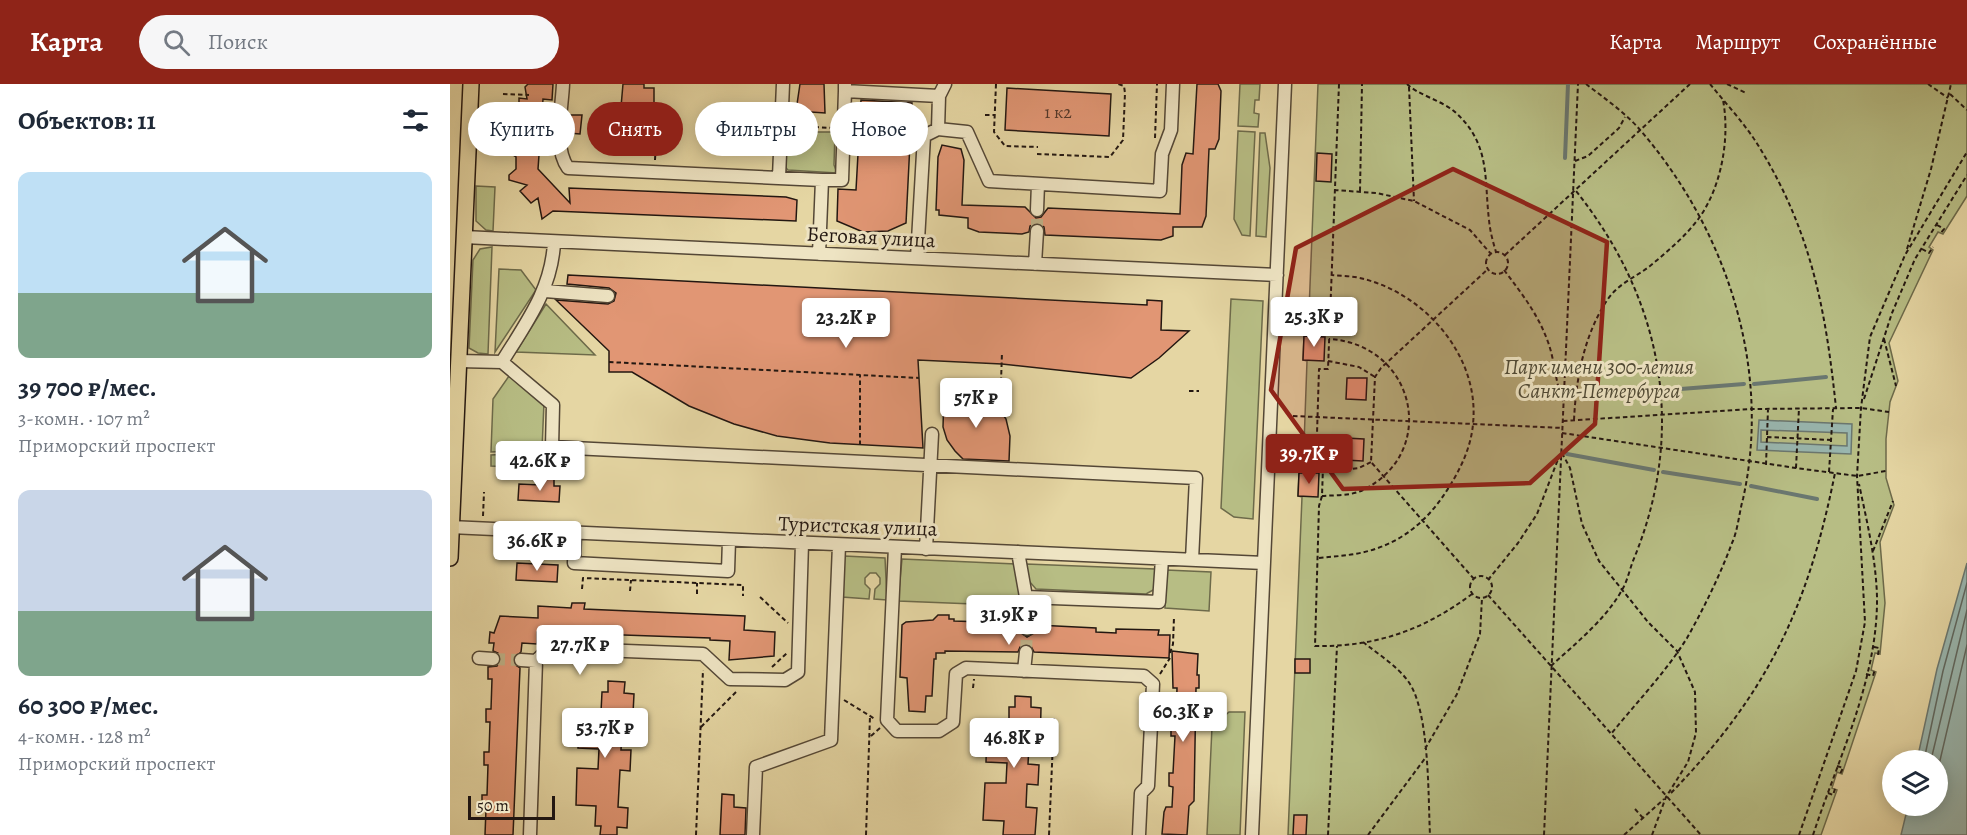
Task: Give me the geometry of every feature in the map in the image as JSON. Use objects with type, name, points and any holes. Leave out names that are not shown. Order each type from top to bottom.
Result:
[{"type":"main road","points":[[450,558],[471,84]]},
{"type":"street","points":[[563,84],[561,147],[562,160],[568,168],[842,180],[842,156]]},
{"type":"street","points":[[782,102],[783,84]]},
{"type":"street","points":[[938,129],[939,96],[945,84]]},
{"type":"street","points":[[917,258],[924,136],[938,129],[967,132],[989,181],[1160,191],[1162,154],[1171,130],[1173,84]]},
{"type":"street","points":[[1252,835],[1285,84]]},
{"type":"street","points":[[845,88],[939,96]]},
{"type":"street","points":[[779,156],[779,177]]},
{"type":"street","points":[[819,254],[822,180]]},
{"type":"street","points":[[1037,210],[1038,184]]},
{"type":"street","points":[[1035,264],[1036,231]]},
{"type":"street","name":"Беговая улица","points":[[464,237],[1277,275]]},
{"type":"street","points":[[502,362],[545,291],[553,263],[554,242]]},
{"type":"street","points":[[545,291],[608,296]]},
{"type":"street","points":[[459,361],[502,362],[553,405],[552,447],[1196,478],[1192,560]]},
{"type":"street","points":[[926,549],[932,434]]},
{"type":"street","name":"Туристская улица","points":[[451,527],[1264,563]]},
{"type":"street","points":[[575,533],[574,563],[728,572],[729,540]]},
{"type":"street","points":[[530,835],[536,662],[549,648],[703,654],[730,679],[784,680],[798,672],[802,543]]},
{"type":"street","points":[[753,835],[756,766],[831,740],[839,545]]},
{"type":"street","points":[[895,547],[888,724],[897,731],[939,731],[953,722],[956,674],[966,668],[1144,676],[1153,684],[1148,786],[1141,793],[1139,835]]},
{"type":"street","points":[[1018,552],[1026,597],[1027,630]]},
{"type":"street","points":[[1026,597],[1158,602],[1162,559]]},
{"type":"street","points":[[1024,670],[1026,652]]},
{"type":"street","points":[[479,658],[493,659]]},
{"type":"street","points":[[521,660],[536,662]]},
{"type":"path","points":[[996,84],[994,132],[1005,146],[1038,147]]},
{"type":"path","points":[[1038,154],[1110,157],[1123,140],[1125,85],[1118,84]]},
{"type":"path","points":[[1155,142],[1157,84]]},
{"type":"path","points":[[1339,84],[1328,369],[1319,369],[1316,466],[1323,467],[1323,472],[1322,496],[1318,506],[1315,646],[1337,646],[1393,638],[1420,627],[1472,594],[1482,597],[1488,595],[1491,588],[1488,580],[1482,576],[1474,579],[1470,586],[1472,594]]},
{"type":"path","points":[[1360,191],[1362,84]]},
{"type":"path","points":[[1544,835],[1578,84]]},
{"type":"path","points":[[1586,84],[1640,130],[1679,182],[1700,217],[1719,256],[1736,303],[1746,353],[1752,409],[1750,463],[1733,542],[1686,639],[1611,734]]},
{"type":"path","points":[[1505,255],[1689,84]]},
{"type":"path","points":[[1710,84],[1760,148],[1800,228],[1815,268],[1825,312],[1834,408],[1829,472]]},
{"type":"path","points":[[1727,84],[1746,93]]},
{"type":"path","points":[[1928,84],[1949,99]]},
{"type":"path","points":[[1799,835],[1856,671],[1865,622],[1857,476],[1870,337],[1905,255],[1949,99],[1951,84]]},
{"type":"path","points":[[1414,201],[1408,85],[1439,100],[1457,114],[1476,139],[1487,171],[1489,222],[1496,252]]},
{"type":"path","points":[[503,94],[529,95]]},
{"type":"path","points":[[1950,94],[1967,110]]},
{"type":"path","points":[[1574,420],[1575,386],[1587,340],[1608,298],[1631,276],[1647,268],[1678,242],[1700,217],[1715,183],[1726,139],[1723,100]]},
{"type":"path","points":[[985,115],[995,115]]},
{"type":"path","points":[[1575,161],[1596,149],[1619,128],[1625,117]]},
{"type":"path","points":[[1905,255],[1967,152]]},
{"type":"path","points":[[654,172],[655,156]]},
{"type":"path","points":[[1862,408],[1884,337],[1922,249],[1967,175]]},
{"type":"path","points":[[1334,190],[1360,191],[1414,201],[1470,230],[1491,254]]},
{"type":"path","points":[[1551,666],[1603,615],[1622,590],[1645,531],[1663,448],[1663,416],[1656,354],[1631,276],[1594,214],[1575,190]]},
{"type":"path","points":[[1937,225],[1944,229],[1940,234]]},
{"type":"path","points":[[1922,249],[1929,253],[1933,247]]},
{"type":"path","points":[[1496,252],[1505,255],[1508,264],[1504,270],[1496,274],[1488,269],[1486,262],[1491,254],[1496,252]]},
{"type":"path","points":[[1474,579],[1371,462],[1375,377],[1433,319],[1488,269]]},
{"type":"path","points":[[1504,270],[1535,310],[1549,344],[1557,387],[1564,404]]},
{"type":"path","points":[[1318,558],[1356,554],[1379,548],[1423,522],[1440,501],[1467,455],[1473,424],[1473,399],[1464,367],[1452,341],[1433,319],[1390,288],[1363,278],[1332,274]]},
{"type":"path","points":[[1884,337],[1896,386]]},
{"type":"path","points":[[1322,496],[1360,491],[1383,476],[1394,464],[1403,447],[1409,421],[1406,396],[1399,377],[1387,363],[1356,343],[1329,339]]},
{"type":"path","points":[[1001,382],[1002,352]]},
{"type":"path","points":[[1328,361],[1359,367],[1375,377]]},
{"type":"path","points":[[609,362],[920,378]]},
{"type":"path","points":[[860,375],[860,445]]},
{"type":"path","points":[[1189,391],[1199,391]]},
{"type":"path","points":[[1796,468],[1799,408]]},
{"type":"path","points":[[1563,421],[1752,409],[1862,408],[1889,412]]},
{"type":"path","points":[[1766,465],[1768,409]]},
{"type":"path","points":[[1293,416],[1563,428]]},
{"type":"path","points":[[1563,433],[1750,463],[1857,476],[1886,471]]},
{"type":"path","points":[[1767,437],[1831,440]]},
{"type":"path","points":[[1488,580],[1518,543],[1537,514],[1562,452]]},
{"type":"path","points":[[1562,452],[1570,468],[1582,524],[1599,561],[1677,651],[1695,692],[1696,733],[1688,762],[1666,797],[1652,835]]},
{"type":"path","points":[[1323,472],[1359,468],[1371,462]]},
{"type":"path","points":[[1624,835],[1666,797],[1711,750],[1744,708],[1778,653],[1807,586],[1826,517],[1835,473]]},
{"type":"path","points":[[1813,835],[1837,766],[1873,647],[1877,600],[1873,553],[1857,476]]},
{"type":"path","points":[[1873,553],[1893,501]]},
{"type":"path","points":[[582,589],[583,578],[631,580],[743,585],[742,596]]},
{"type":"path","points":[[630,591],[631,580]]},
{"type":"path","points":[[697,583],[697,594]]},
{"type":"path","points":[[1488,595],[1701,835]]},
{"type":"path","points":[[700,727],[799,638],[760,597]]},
{"type":"path","points":[[1425,749],[1457,694],[1480,634],[1482,597]]},
{"type":"path","points":[[1170,653],[1173,644],[1174,616]]},
{"type":"path","points":[[1363,642],[1409,682],[1419,703],[1426,757],[1430,835]]},
{"type":"path","points":[[1328,835],[1337,646]]},
{"type":"path","points":[[1873,647],[1879,648],[1878,655]]},
{"type":"path","points":[[696,835],[703,654]]},
{"type":"path","points":[[1153,684],[1170,658]]},
{"type":"path","points":[[1866,674],[1873,676],[1875,669]]},
{"type":"path","points":[[833,693],[870,716],[888,724]]},
{"type":"path","points":[[866,835],[870,716]]},
{"type":"path","points":[[1049,835],[1054,718]]},
{"type":"path","points":[[869,737],[888,724]]},
{"type":"path","points":[[1368,835],[1426,757]]},
{"type":"path","points":[[1837,766],[1843,768],[1840,774]]},
{"type":"path","points":[[1827,793],[1833,795],[1835,789]]},
{"type":"path","points":[[1635,809],[1643,818]]},
{"type":"highlighted area","points":[[1453,169],[1607,242],[1595,424],[1530,483],[1343,489],[1271,390],[1296,248]]},
{"type":"green space","points":[[1240,84],[1260,84],[1259,100],[1255,100],[1254,113],[1259,114],[1258,127],[1238,126]]},
{"type":"green space","name":"Парк имени 300-летия Санкт-Петербурга","points":[[1318,84],[1967,84],[1967,196],[1943,234],[1938,232],[1929,247],[1933,250],[1889,343],[1898,381],[1890,402],[1886,439],[1886,478],[1894,505],[1880,542],[1885,603],[1880,654],[1875,653],[1871,670],[1876,672],[1842,774],[1837,772],[1832,788],[1837,790],[1821,835],[1288,835],[1302,497],[1298,496],[1299,473],[1303,472],[1307,361],[1303,360],[1304,336],[1308,336]]},
{"type":"green space","points":[[1238,131],[1255,132],[1250,236],[1242,235],[1234,219]]},
{"type":"green space","points":[[818,132],[830,132],[830,156],[834,156],[837,173],[788,170],[785,167],[785,156],[818,156]]},
{"type":"green space","points":[[1260,133],[1265,133],[1270,168],[1266,237],[1256,236]]},
{"type":"green space","points":[[476,186],[495,187],[493,231],[486,230],[476,221]]},
{"type":"green space","points":[[492,247],[488,354],[478,353],[469,348],[473,260],[480,249]]},
{"type":"green space","points":[[499,269],[521,270],[536,290],[495,352]]},
{"type":"green space","points":[[1231,299],[1263,301],[1253,519],[1234,517],[1221,508]]},
{"type":"green space","points":[[546,304],[595,355],[516,352]]},
{"type":"green space","points":[[509,376],[544,402],[542,449],[491,452],[493,399]]},
{"type":"green space","points":[[534,453],[535,468],[491,466],[491,455]]},
{"type":"green space","points":[[844,556],[885,558],[887,600],[874,599],[875,589],[880,584],[880,578],[876,573],[870,573],[865,578],[865,584],[870,589],[869,599],[842,597]]},
{"type":"green space","points":[[902,559],[1016,564],[1022,606],[898,601]]},
{"type":"green space","points":[[1026,564],[1155,569],[1155,589],[1146,594],[1036,589],[1029,581]]},
{"type":"green space","points":[[1166,570],[1211,572],[1209,611],[1165,608]]},
{"type":"green space","points":[[1229,712],[1245,712],[1240,835],[1207,835],[1212,727]]},
{"type":"water","points":[[1759,420],[1852,424],[1851,454],[1757,450]],"holes":[[[1761,430],[1847,433],[1847,446],[1761,442]]]},
{"type":"water","points":[[1967,563],[1967,835],[1901,835],[1906,816],[1948,816],[1948,750],[1919,750],[1937,669]]},
{"type":"building","points":[[528,84],[553,84],[552,100],[519,102],[519,98],[527,99],[525,87]]},
{"type":"building","points":[[623,84],[644,84],[644,88],[654,88],[654,102],[621,102]]},
{"type":"building","points":[[800,84],[824,84],[825,113],[818,113],[818,102],[797,102]]},
{"type":"building","points":[[1197,84],[1218,84],[1221,91],[1219,139],[1215,149],[1209,149],[1206,216],[1202,227],[1173,227],[1173,236],[1161,240],[1045,235],[1044,227],[1037,223],[1030,226],[1029,232],[1022,234],[979,232],[968,228],[968,218],[939,215],[939,210],[936,210],[938,157],[942,145],[961,149],[964,160],[962,205],[1025,207],[1036,218],[1041,217],[1048,208],[1180,214],[1182,165],[1186,153],[1193,154]]},
{"type":"building","points":[[1007,88],[1111,94],[1109,136],[1005,130]]},
{"type":"building","points":[[861,100],[895,102],[861,102]]},
{"type":"building","points":[[575,115],[582,115],[580,134],[575,134]]},
{"type":"building","points":[[1317,153],[1332,154],[1331,182],[1316,181]]},
{"type":"building","points":[[514,156],[539,156],[538,169],[570,203],[569,188],[786,197],[797,200],[796,221],[553,211],[542,219],[538,198],[531,203],[520,191],[527,185],[509,180],[509,175],[516,169]]},
{"type":"building","points":[[858,156],[909,156],[906,223],[888,231],[863,232],[837,221],[838,189],[856,190]]},
{"type":"building","points":[[568,275],[1147,305],[1147,300],[1162,301],[1161,330],[1189,331],[1159,358],[1131,378],[1002,364],[918,360],[923,448],[830,443],[777,436],[734,424],[689,406],[632,372],[609,372],[609,351],[556,300],[608,304],[614,301],[616,293],[609,288],[567,284]]},
{"type":"building","points":[[1304,336],[1325,337],[1324,361],[1303,360]]},
{"type":"building","points":[[1347,378],[1367,378],[1366,400],[1346,399]]},
{"type":"building","points":[[944,395],[986,399],[998,407],[1006,419],[1010,436],[1009,461],[963,459],[955,451],[947,440],[943,427]]},
{"type":"building","points":[[1345,438],[1364,439],[1363,461],[1344,460]]},
{"type":"building","points":[[1299,473],[1319,473],[1318,497],[1298,496]]},
{"type":"building","points":[[541,479],[554,479],[554,486],[560,486],[559,502],[518,500],[519,484],[541,485]]},
{"type":"building","points":[[517,563],[558,565],[557,582],[516,580]]},
{"type":"building","points":[[572,603],[585,603],[584,609],[745,616],[744,630],[775,632],[774,656],[729,660],[730,641],[710,640],[710,638],[537,632],[537,644],[522,643],[521,652],[513,659],[514,664],[520,668],[513,835],[485,835],[486,809],[482,809],[482,795],[487,795],[488,765],[484,765],[484,752],[489,752],[490,722],[486,722],[486,709],[491,709],[492,679],[488,679],[488,667],[497,666],[501,659],[498,653],[493,651],[494,643],[489,643],[490,632],[494,633],[500,616],[538,618],[538,606],[571,608]]},
{"type":"building","points":[[938,615],[949,615],[949,619],[954,619],[954,621],[983,622],[983,620],[1016,624],[1016,629],[1027,637],[1034,633],[1037,625],[1096,628],[1096,632],[1116,633],[1116,629],[1159,630],[1158,635],[1170,635],[1169,658],[1034,652],[1031,646],[1026,644],[1020,647],[1018,652],[945,651],[945,653],[936,653],[936,659],[934,659],[932,696],[926,696],[925,712],[909,711],[907,678],[900,677],[902,625],[906,622],[933,620]]},
{"type":"building","points":[[1172,651],[1198,654],[1199,688],[1196,688],[1194,801],[1189,806],[1187,835],[1162,834],[1164,812],[1166,807],[1172,807],[1173,787],[1169,786],[1169,773],[1173,773],[1175,736],[1171,736],[1171,730],[1172,722],[1176,722],[1177,688],[1173,688]]},
{"type":"building","points":[[1295,659],[1310,659],[1310,673],[1295,673]]},
{"type":"building","points":[[608,681],[625,682],[624,693],[634,694],[633,714],[623,713],[621,750],[631,750],[630,771],[620,770],[618,807],[628,808],[627,828],[617,827],[617,835],[600,835],[601,826],[595,826],[596,806],[576,805],[577,768],[598,769],[599,749],[578,748],[580,711],[601,712],[602,692],[608,692]]},
{"type":"building","points":[[1015,696],[1031,697],[1031,707],[1041,708],[1040,747],[1029,746],[1028,764],[1039,765],[1038,785],[1027,784],[1026,807],[1037,808],[1035,835],[1003,835],[1004,821],[983,820],[985,783],[1006,783],[1007,763],[986,762],[987,726],[1009,727],[1009,707],[1015,707]]},
{"type":"building","points":[[722,794],[734,795],[734,807],[746,808],[745,835],[720,835]]},
{"type":"building","points":[[1294,815],[1307,815],[1306,835],[1293,835]]},
{"type":"waterway","points":[[1565,158],[1568,84]]},
{"type":"waterway","points":[[1754,384],[1826,377]]},
{"type":"waterway","points":[[1668,390],[1744,384]]},
{"type":"waterway","points":[[1581,397],[1657,391]]},
{"type":"waterway","points":[[1567,454],[1654,470]]},
{"type":"waterway","points":[[1663,472],[1740,484]]},
{"type":"waterway","points":[[1751,486],[1817,499]]},
{"type":"tunnel","points":[[1037,210],[1037,231]]},
{"type":"tunnel","points":[[1026,652],[1027,629]]},
{"type":"tunnel","points":[[493,659],[521,660]]}]
